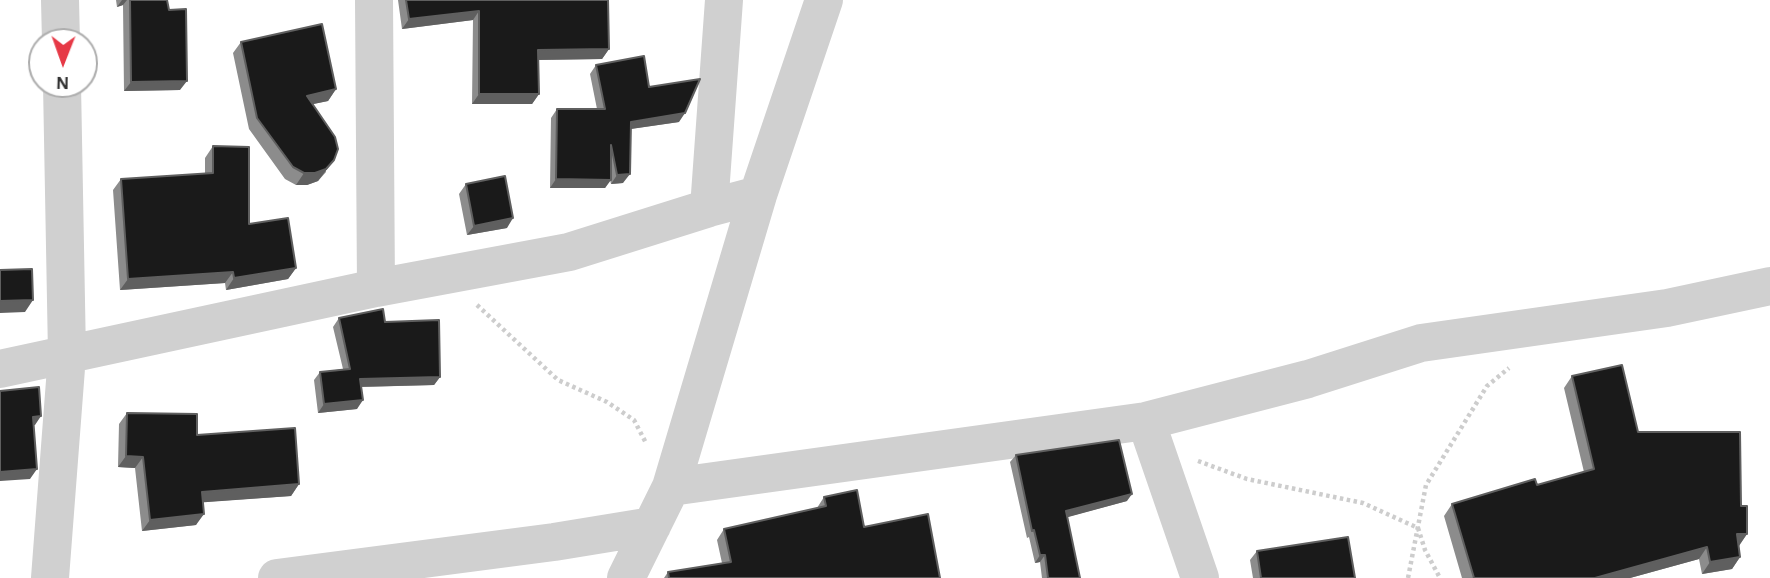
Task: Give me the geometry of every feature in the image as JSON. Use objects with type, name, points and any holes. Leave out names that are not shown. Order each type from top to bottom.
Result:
[{"type":"street","points":[[60,0],[61,28]]},
{"type":"street","points":[[374,0],[376,288]]},
{"type":"street","points":[[709,208],[724,0]]},
{"type":"street","points":[[626,578],[671,486],[758,195],[824,0]]},
{"type":"street","points":[[50,578],[67,355],[62,98]]},
{"type":"street","points":[[0,369],[376,288],[569,252],[758,195]]},
{"type":"street","points":[[671,486],[1151,433],[1421,343],[1667,308],[1770,286]]},
{"type":"street","points":[[1151,433],[1200,578]]},
{"type":"street","points":[[277,578],[554,542],[652,526]]},
{"type":"path","points":[[441,276],[495,319],[558,380],[607,402],[634,420],[671,486]]},
{"type":"path","points":[[1408,578],[1426,485],[1488,386],[1518,362]]},
{"type":"path","points":[[1151,433],[1247,479],[1363,503],[1418,528],[1425,550],[1440,578]]},
{"type":"building","points":[[130,0],[167,0],[169,10],[186,9],[187,81],[131,82]]},
{"type":"building","points":[[406,0],[608,0],[609,49],[538,50],[539,94],[479,94],[479,11],[409,19]]},
{"type":"building","points":[[322,24],[336,89],[307,96],[335,137],[338,149],[334,160],[326,169],[304,173],[293,167],[257,118],[241,42]]},
{"type":"building","points":[[644,56],[649,87],[700,79],[685,113],[631,122],[630,174],[617,175],[611,145],[611,180],[556,179],[557,109],[605,109],[596,65]]},
{"type":"building","points":[[213,146],[249,147],[249,224],[288,218],[296,268],[234,278],[233,272],[128,279],[121,179],[213,173]]},
{"type":"building","points":[[505,176],[513,218],[474,226],[466,184]]},
{"type":"building","points":[[32,269],[33,300],[0,301],[0,270]]},
{"type":"building","points":[[383,309],[385,322],[439,320],[440,377],[360,379],[363,400],[324,404],[320,372],[350,369],[339,318]]},
{"type":"building","points":[[1622,365],[1638,432],[1740,432],[1741,506],[1747,506],[1747,534],[1737,534],[1740,557],[1710,562],[1707,547],[1595,578],[1474,578],[1452,504],[1535,479],[1537,485],[1594,469],[1572,376]]},
{"type":"building","points":[[39,387],[41,416],[33,417],[37,469],[0,472],[0,391]]},
{"type":"building","points":[[127,413],[197,414],[197,435],[295,428],[299,484],[202,492],[204,514],[150,520],[143,457],[126,456]]},
{"type":"building","points":[[1119,440],[1132,494],[1066,511],[1080,578],[1048,578],[1045,555],[1040,555],[1034,530],[1032,531],[1016,455]]},
{"type":"building","points":[[857,490],[864,527],[928,514],[940,578],[669,578],[668,572],[731,562],[724,529],[826,506],[824,497]]},
{"type":"building","points":[[1348,537],[1355,578],[1261,578],[1257,551]]}]
